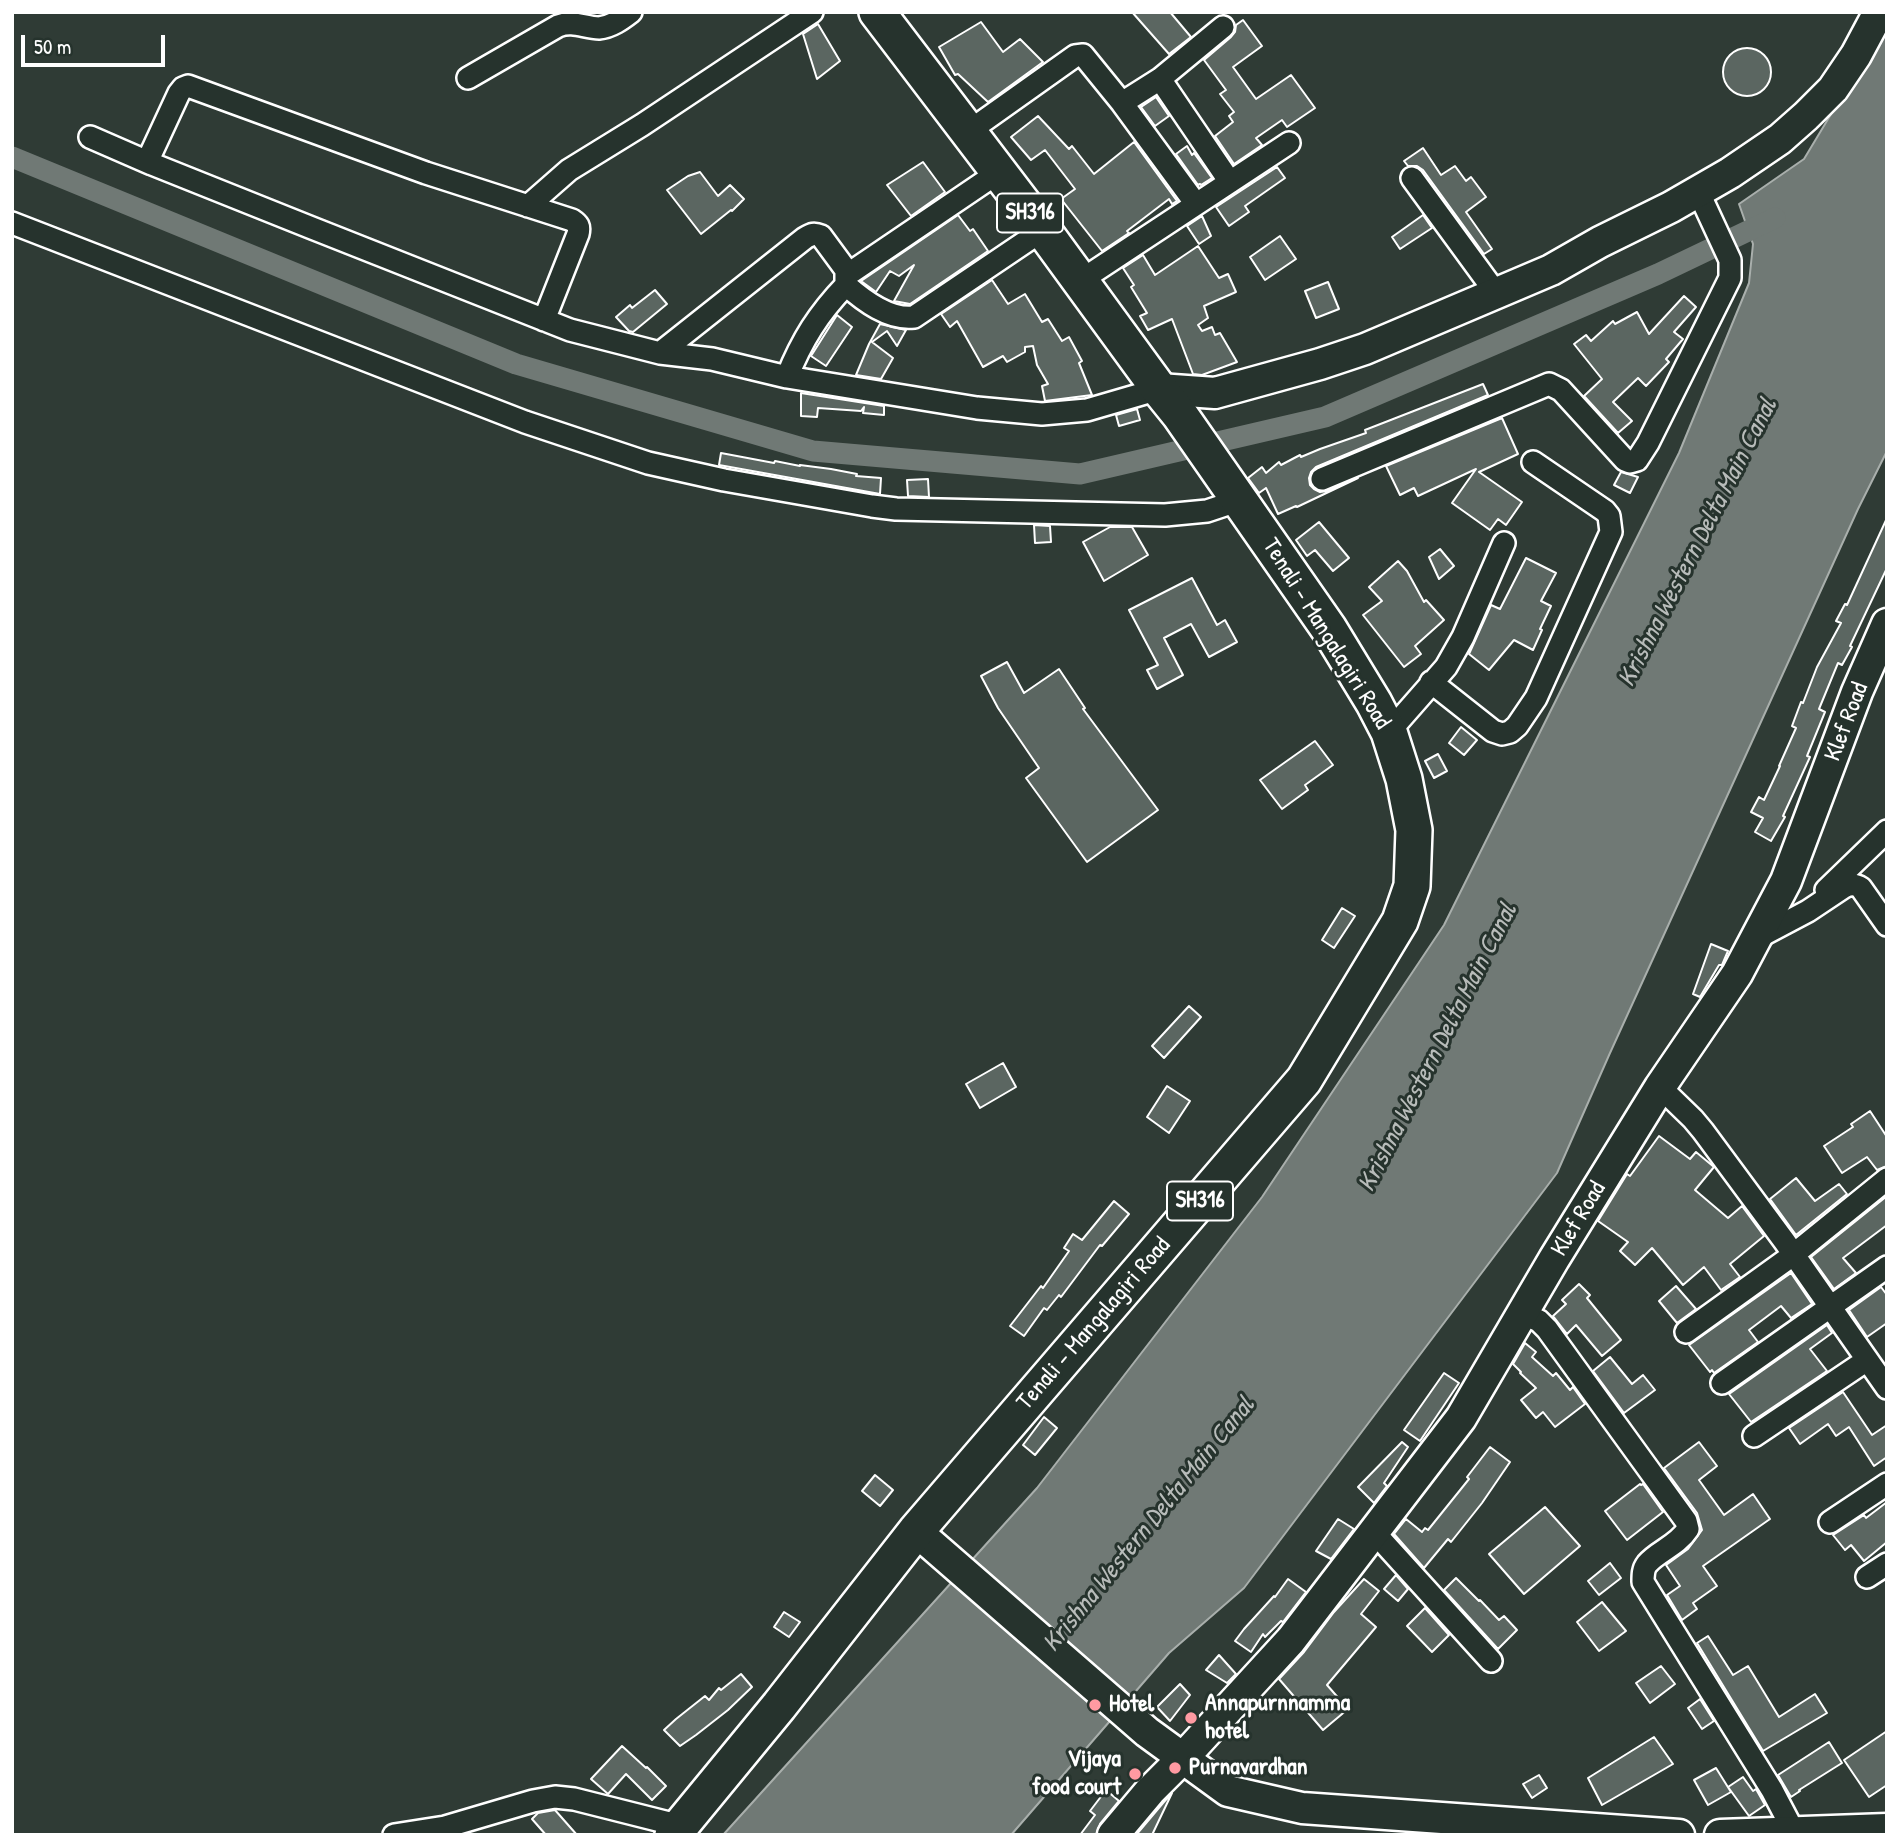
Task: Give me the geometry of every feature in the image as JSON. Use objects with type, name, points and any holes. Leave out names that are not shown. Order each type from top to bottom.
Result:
[{"type":"main road","name":"Tenali - Mangalagiri Road","points":[[677,1830],[929,1542],[1304,1080],[1401,921],[1412,886],[1414,830],[1404,779],[1389,732],[1329,629],[1170,402],[877,12]]},
{"type":"main road","points":[[1170,402],[1215,393],[1365,349],[1551,270],[1671,207],[1703,201],[1730,173],[1780,139],[1833,89],[1856,55],[1879,12]]},
{"type":"main road","name":"Klef Road","points":[[1113,1835],[1150,1791],[1291,1640],[1461,1418],[1660,1087],[1737,974],[1786,881],[1857,692],[1887,624]]},
{"type":"main road","points":[[929,1542],[1147,1732],[1228,1791],[1301,1808],[1679,1835]]},
{"type":"main road","points":[[1720,1835],[1887,1829]]},
{"type":"street","points":[[468,78],[558,26],[572,23],[599,28],[618,21],[631,12]]},
{"type":"street","points":[[528,206],[569,170],[812,12]]},
{"type":"street","points":[[1122,103],[1160,79],[1223,27]]},
{"type":"street","points":[[968,132],[1075,56],[1083,55],[1196,204]]},
{"type":"street","points":[[1160,79],[1230,182]]},
{"type":"street","points":[[147,162],[179,93],[188,86],[426,173],[572,220],[580,228],[544,320]]},
{"type":"street","points":[[90,137],[570,330],[660,353],[712,359],[787,377],[977,408],[1042,414],[1170,402]]},
{"type":"street","points":[[1080,281],[1289,143]]},
{"type":"street","points":[[787,377],[806,337],[846,280],[999,172]]},
{"type":"street","points":[[1412,178],[1496,293]]},
{"type":"street","points":[[1322,478],[1549,384],[1561,390],[1625,460],[1637,460],[1730,278],[1730,261],[1703,201]]},
{"type":"street","points":[[12,223],[525,422],[661,466],[764,487],[896,509],[1164,515],[1207,511],[1238,496]]},
{"type":"street","points":[[660,353],[811,234],[821,236],[846,270],[846,280],[866,302],[901,318],[914,317],[1043,230]]},
{"type":"street","points":[[1431,682],[1493,731],[1502,734],[1517,726],[1536,698],[1611,532],[1611,523],[1605,511],[1533,462]]},
{"type":"street","points":[[1389,732],[1446,667],[1463,638],[1504,542]]},
{"type":"street","points":[[1800,915],[1887,831]]},
{"type":"street","points":[[1755,939],[1844,887],[1856,885],[1861,888],[1887,925]]},
{"type":"street","points":[[1660,1087],[1703,1132],[1887,1388]]},
{"type":"street","points":[[1686,1332],[1793,1255],[1887,1179]]},
{"type":"street","points":[[1722,1383],[1887,1267]]},
{"type":"street","points":[[1522,1313],[1539,1321],[1547,1329],[1686,1521],[1688,1529],[1683,1537],[1647,1564],[1643,1581],[1772,1790],[1794,1832]]},
{"type":"street","points":[[1754,1436],[1867,1360]]},
{"type":"street","points":[[1830,1522],[1887,1485]]},
{"type":"street","points":[[1374,1532],[1491,1661]]},
{"type":"street","points":[[1867,1577],[1887,1564]]},
{"type":"street","points":[[394,1835],[445,1827],[555,1797],[574,1799],[677,1830]]},
{"type":"water","name":"Krishna Western Delta Main Canal","points":[[1887,21],[1887,451],[1858,509],[1557,1173],[1244,1588],[1169,1653],[1011,1835],[723,1835],[1037,1488],[1262,1197],[1444,925],[1679,453],[1749,283],[1753,244],[1739,204],[1804,159]]},
{"type":"building","points":[[1132,12],[1170,12],[1191,37],[1169,54]]},
{"type":"building","points":[[1243,20],[1262,46],[1233,67],[1256,99],[1291,75],[1315,108],[1287,127],[1282,120],[1256,138],[1262,145],[1234,164],[1215,136],[1233,122],[1229,116],[1234,112],[1220,94],[1226,90],[1204,60],[1231,37],[1236,25]]},
{"type":"building","points":[[981,22],[1003,52],[1020,39],[1043,62],[988,102],[958,74],[955,75],[939,47]]},
{"type":"building","points":[[818,24],[840,61],[817,79],[803,34]]},
{"type":"building","points":[[1747,48],[1756,49],[1764,55],[1770,63],[1770,81],[1764,89],[1756,95],[1747,96],[1738,95],[1730,89],[1724,81],[1723,72],[1724,63],[1730,55],[1738,49]]},
{"type":"building","points":[[1156,97],[1169,116],[1155,126],[1141,107]]},
{"type":"building","points":[[1038,116],[1069,149],[1072,146],[1094,174],[1134,142],[1177,201],[1172,204],[1169,199],[1127,231],[1129,233],[1102,251],[1061,199],[1075,189],[1045,150],[1031,160],[1011,137]]},
{"type":"building","points":[[1187,146],[1212,178],[1201,185],[1198,185],[1176,154]]},
{"type":"building","points":[[1423,148],[1441,175],[1455,166],[1466,181],[1471,177],[1486,197],[1466,212],[1492,249],[1484,254],[1423,170],[1417,166],[1408,166],[1404,161]]},
{"type":"building","points":[[923,162],[945,192],[911,216],[887,185]]},
{"type":"building","points":[[1277,167],[1285,178],[1245,206],[1249,212],[1229,226],[1216,207]]},
{"type":"building","points":[[700,172],[718,196],[730,185],[744,199],[701,234],[667,190],[688,176]]},
{"type":"building","points":[[958,215],[970,231],[973,229],[988,251],[910,304],[894,301],[914,265],[899,276],[890,271],[876,292],[861,281]]},
{"type":"building","points":[[1423,215],[1432,228],[1400,249],[1392,237]]},
{"type":"building","points":[[1202,216],[1211,236],[1199,244],[1187,226]]},
{"type":"building","points":[[1280,236],[1296,259],[1265,280],[1250,257]]},
{"type":"building","points":[[1198,246],[1219,278],[1228,274],[1236,292],[1204,306],[1208,318],[1198,325],[1202,331],[1212,327],[1215,335],[1220,333],[1237,362],[1202,375],[1193,374],[1172,319],[1148,330],[1140,316],[1147,313],[1123,268],[1143,255],[1155,275]]},
{"type":"building","points":[[992,280],[1008,304],[1025,294],[1042,322],[1048,319],[1062,341],[1069,337],[1082,361],[1079,363],[1092,395],[1045,401],[1042,386],[1048,384],[1037,365],[1033,346],[1025,347],[1025,352],[1007,362],[1003,356],[983,367],[957,321],[950,327],[941,314]]},
{"type":"building","points":[[1328,282],[1339,309],[1316,318],[1305,291]]},
{"type":"building","points":[[655,290],[667,304],[633,332],[629,331],[616,317]]},
{"type":"building","points":[[1684,296],[1696,307],[1674,332],[1683,339],[1666,359],[1669,362],[1646,386],[1638,378],[1613,402],[1632,421],[1618,433],[1584,396],[1602,379],[1574,344],[1586,335],[1591,341],[1613,321],[1615,324],[1637,312],[1649,334]]},
{"type":"building","points":[[837,315],[852,327],[826,366],[811,356]]},
{"type":"building","points":[[880,324],[906,330],[897,346],[887,331],[872,342],[893,358],[881,379],[856,375],[869,344]]},
{"type":"building","points":[[1483,384],[1488,395],[1316,467],[1309,478],[1310,485],[1320,492],[1358,478],[1297,507],[1278,514],[1266,488],[1259,493],[1248,478],[1262,467],[1266,473],[1279,462],[1281,465],[1300,455],[1301,457],[1366,433],[1365,430]]},
{"type":"building","points":[[801,393],[884,406],[884,415],[863,413],[864,407],[861,411],[818,408],[817,417],[801,416]]},
{"type":"building","points":[[1137,409],[1140,420],[1119,426],[1116,415]]},
{"type":"building","points":[[1502,418],[1518,454],[1479,472],[1522,502],[1506,525],[1498,519],[1490,530],[1452,503],[1476,469],[1418,496],[1414,488],[1400,495],[1386,466]]},
{"type":"building","points":[[721,453],[881,478],[880,494],[719,465]]},
{"type":"building","points":[[1621,472],[1638,477],[1630,493],[1614,485]]},
{"type":"building","points":[[928,479],[929,497],[908,496],[907,480]]},
{"type":"building","points":[[1887,518],[1887,568],[1850,646],[1852,647],[1842,665],[1838,663],[1819,709],[1825,712],[1807,756],[1810,757],[1783,816],[1785,817],[1771,841],[1755,832],[1763,818],[1751,812],[1759,797],[1764,800],[1780,766],[1796,728],[1792,726],[1801,702],[1803,703],[1817,667],[1841,623],[1836,621],[1845,604],[1847,605]]},
{"type":"building","points":[[1319,522],[1349,558],[1333,571],[1315,550],[1307,556],[1296,540]]},
{"type":"building","points":[[1034,525],[1050,526],[1051,542],[1035,543]]},
{"type":"building","points":[[1110,527],[1132,527],[1148,555],[1104,581],[1083,542]]},
{"type":"building","points":[[1440,549],[1454,566],[1439,579],[1429,557]]},
{"type":"building","points":[[1526,558],[1556,573],[1541,601],[1551,606],[1533,650],[1514,640],[1489,670],[1469,654],[1491,605],[1500,609]]},
{"type":"building","points":[[1398,561],[1407,571],[1424,602],[1426,600],[1444,620],[1415,646],[1421,654],[1404,667],[1363,615],[1382,601],[1369,587]]},
{"type":"building","points":[[1192,578],[1217,625],[1225,620],[1237,642],[1209,657],[1191,624],[1164,638],[1183,675],[1157,689],[1147,670],[1158,665],[1129,610]]},
{"type":"building","points":[[1007,662],[1024,693],[1059,669],[1085,708],[1083,709],[1158,810],[1087,862],[1026,778],[1039,768],[998,708],[981,676]]},
{"type":"building","points":[[1461,727],[1477,740],[1464,755],[1449,743]]},
{"type":"building","points":[[1315,741],[1333,765],[1305,785],[1308,790],[1282,809],[1260,780]]},
{"type":"building","points":[[1438,754],[1447,771],[1434,778],[1425,761]]},
{"type":"building","points":[[1342,908],[1355,916],[1334,948],[1322,940]]},
{"type":"building","points":[[1711,944],[1728,951],[1722,965],[1719,965],[1700,997],[1693,994]]},
{"type":"building","points":[[1189,1006],[1201,1017],[1164,1058],[1152,1046]]},
{"type":"building","points":[[1003,1063],[1016,1087],[980,1108],[966,1084]]},
{"type":"building","points":[[1167,1086],[1190,1101],[1169,1133],[1147,1117]]},
{"type":"building","points":[[1870,1111],[1887,1137],[1887,1166],[1877,1170],[1867,1157],[1842,1173],[1824,1146],[1853,1127],[1851,1124]]},
{"type":"building","points":[[1659,1136],[1690,1159],[1696,1152],[1714,1167],[1695,1190],[1728,1218],[1742,1206],[1764,1236],[1730,1264],[1740,1277],[1721,1290],[1704,1267],[1683,1285],[1652,1248],[1635,1265],[1620,1251],[1628,1242],[1598,1221],[1627,1174],[1630,1176]]},
{"type":"building","points":[[1796,1178],[1815,1201],[1839,1184],[1847,1194],[1796,1235],[1770,1199]]},
{"type":"building","points":[[1887,1196],[1887,1225],[1843,1258],[1856,1273],[1834,1289],[1811,1257]]},
{"type":"building","points":[[1114,1201],[1129,1214],[1102,1246],[1100,1245],[1061,1297],[1059,1295],[1047,1310],[1044,1308],[1024,1336],[1010,1326],[1041,1286],[1043,1288],[1069,1251],[1064,1248],[1073,1234],[1082,1240]]},
{"type":"building","points":[[1791,1273],[1812,1304],[1791,1318],[1781,1306],[1749,1330],[1758,1342],[1714,1373],[1712,1370],[1710,1372],[1689,1345]]},
{"type":"building","points":[[1579,1284],[1590,1295],[1587,1298],[1621,1340],[1602,1356],[1576,1325],[1567,1334],[1553,1316],[1566,1304],[1562,1300]]},
{"type":"building","points":[[1676,1286],[1696,1309],[1677,1323],[1659,1301]]},
{"type":"building","points":[[1881,1287],[1887,1295],[1887,1323],[1867,1337],[1849,1310]]},
{"type":"building","points":[[1827,1325],[1832,1333],[1810,1349],[1827,1371],[1751,1422],[1729,1394]]},
{"type":"building","points":[[1525,1343],[1536,1352],[1532,1357],[1553,1376],[1556,1373],[1570,1390],[1573,1387],[1585,1404],[1555,1427],[1543,1412],[1536,1418],[1521,1400],[1536,1388],[1513,1364]]},
{"type":"building","points":[[1610,1357],[1632,1384],[1643,1375],[1655,1390],[1624,1413],[1593,1371]]},
{"type":"building","points":[[1444,1373],[1459,1383],[1420,1441],[1404,1430]]},
{"type":"building","points":[[1843,1392],[1872,1435],[1887,1425],[1887,1457],[1874,1466],[1849,1427],[1836,1436],[1828,1424],[1800,1444],[1789,1428]]},
{"type":"building","points":[[1044,1417],[1057,1428],[1035,1455],[1023,1445]]},
{"type":"building","points":[[1402,1442],[1408,1447],[1384,1483],[1387,1486],[1374,1503],[1358,1487]]},
{"type":"building","points":[[1699,1442],[1717,1466],[1699,1480],[1724,1515],[1753,1494],[1770,1519],[1703,1566],[1717,1586],[1693,1603],[1697,1609],[1682,1620],[1667,1595],[1680,1586],[1666,1565],[1688,1549],[1702,1530],[1697,1513],[1664,1468]]},
{"type":"building","points":[[1490,1447],[1510,1462],[1451,1542],[1448,1539],[1424,1568],[1394,1534],[1406,1519],[1422,1532],[1425,1528],[1428,1530],[1469,1479],[1467,1477]]},
{"type":"building","points":[[875,1475],[893,1490],[880,1506],[862,1491]]},
{"type":"building","points":[[1643,1484],[1663,1512],[1627,1540],[1605,1511]]},
{"type":"building","points":[[1887,1502],[1887,1542],[1864,1561],[1851,1545],[1845,1550],[1833,1535],[1864,1515],[1866,1518]]},
{"type":"building","points":[[1545,1507],[1580,1546],[1524,1594],[1489,1554]]},
{"type":"building","points":[[1338,1519],[1354,1529],[1331,1559],[1316,1551]]},
{"type":"building","points":[[1610,1563],[1621,1578],[1599,1595],[1588,1581]]},
{"type":"building","points":[[1396,1575],[1408,1589],[1398,1601],[1384,1589]]},
{"type":"building","points":[[1456,1578],[1499,1620],[1504,1616],[1517,1630],[1498,1649],[1444,1590]]},
{"type":"building","points":[[1288,1579],[1306,1592],[1283,1622],[1265,1637],[1263,1634],[1251,1652],[1235,1641]]},
{"type":"building","points":[[1364,1579],[1379,1591],[1361,1614],[1376,1627],[1327,1685],[1348,1709],[1323,1730],[1279,1679]]},
{"type":"building","points":[[1602,1602],[1626,1631],[1599,1651],[1577,1622]]},
{"type":"building","points":[[1425,1608],[1449,1635],[1432,1652],[1407,1626]]},
{"type":"building","points":[[784,1612],[800,1622],[789,1637],[774,1627]]},
{"type":"building","points":[[1708,1636],[1733,1675],[1748,1666],[1779,1717],[1815,1694],[1827,1713],[1763,1751],[1697,1643]]},
{"type":"building","points":[[1219,1655],[1236,1674],[1227,1683],[1206,1670]]},
{"type":"building","points":[[1661,1666],[1675,1684],[1650,1703],[1636,1683]]},
{"type":"building","points":[[741,1674],[752,1687],[696,1735],[680,1746],[664,1730],[705,1696],[709,1700],[719,1688],[721,1690]]},
{"type":"building","points":[[1180,1684],[1190,1695],[1170,1721],[1157,1707]]},
{"type":"building","points":[[1700,1699],[1714,1721],[1702,1729],[1688,1708]]},
{"type":"building","points":[[1887,1731],[1887,1785],[1869,1797],[1844,1760]]},
{"type":"building","points":[[1654,1737],[1673,1764],[1602,1805],[1588,1778]]},
{"type":"building","points":[[1829,1742],[1842,1763],[1791,1797],[1778,1775]]},
{"type":"building","points":[[622,1746],[666,1786],[652,1800],[626,1774],[608,1794],[591,1779]]},
{"type":"building","points":[[1716,1768],[1731,1792],[1708,1805],[1694,1780]]},
{"type":"building","points":[[1539,1775],[1547,1788],[1532,1798],[1523,1784]]},
{"type":"building","points":[[1743,1777],[1753,1791],[1756,1789],[1765,1805],[1749,1816],[1728,1787]]},
{"type":"building","points":[[1106,1790],[1119,1801],[1100,1824],[1096,1835],[1080,1835],[1095,1815],[1090,1811]]},
{"type":"building","points":[[1172,1793],[1152,1835],[1136,1835],[1163,1803]]},
{"type":"building","points":[[555,1810],[577,1835],[546,1835],[532,1819],[538,1813]]},
{"type":"waterway","points":[[12,157],[516,364],[813,451],[1080,474],[1325,417],[1658,274],[1775,218]]},
{"type":"place","name":"Hotel","points":[[1095,1705]]},
{"type":"place","name":"Annapurnnamma hotel","points":[[1191,1718]]},
{"type":"place","name":"Purnavardhan","points":[[1175,1768]]},
{"type":"place","name":"Vijaya food court","points":[[1135,1774]]}]
